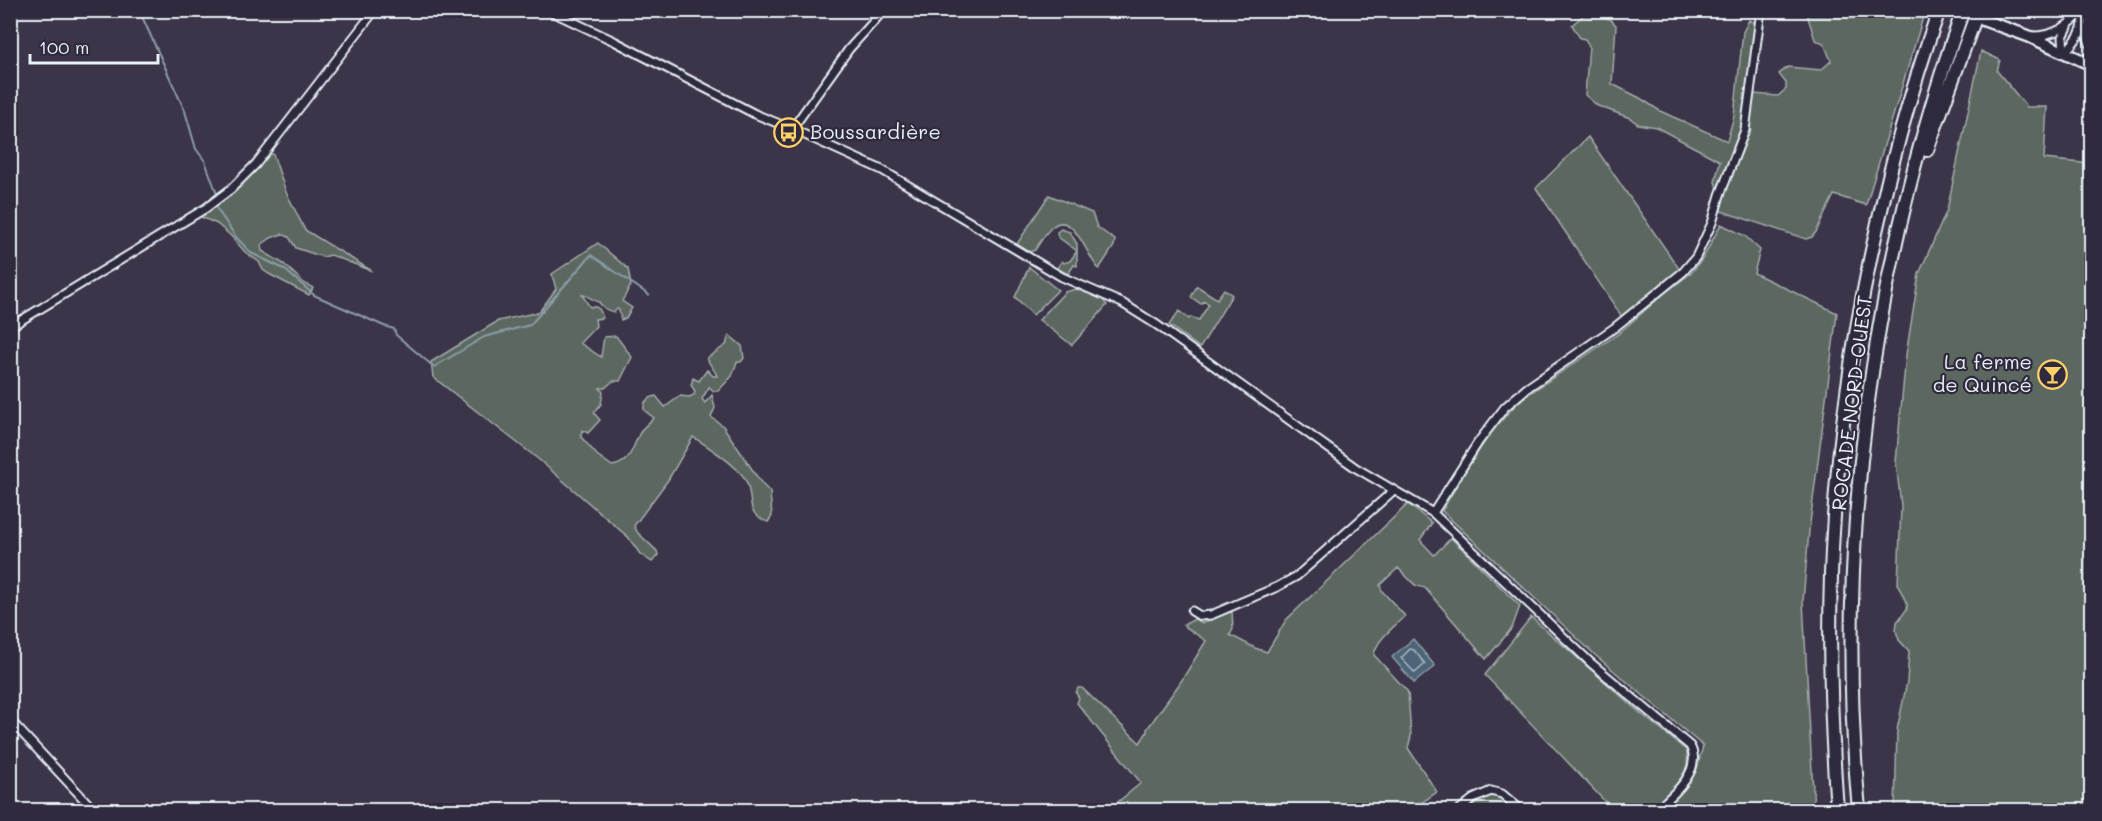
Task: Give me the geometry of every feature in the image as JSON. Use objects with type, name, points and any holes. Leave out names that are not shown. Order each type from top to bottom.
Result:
[{"type":"highway","points":[[1926,49],[1931,10]]},
{"type":"highway","name":"ROCADE NORD-OUEST","points":[[1836,810],[1830,676],[1830,598],[1840,443],[1872,252],[1894,155],[1939,10]]},
{"type":"highway","name":"ROCADE NORD-OUEST","points":[[1859,810],[1853,718],[1852,637],[1858,495],[1863,438],[1875,352],[1906,201],[1936,89],[1962,10]]},
{"type":"highway","points":[[1906,201],[1924,158],[1951,79],[1980,15]]},
{"type":"main road","points":[[1980,15],[2091,65]]},
{"type":"street","points":[[10,327],[220,199],[243,178],[268,149],[375,10]]},
{"type":"street","points":[[549,10],[755,114],[882,170],[1062,277],[1133,309],[1356,468],[1433,513],[1591,663],[1690,746],[1695,760],[1691,769],[1676,790],[1656,810]]},
{"type":"street","points":[[792,129],[849,49],[884,10]]},
{"type":"street","points":[[1433,513],[1479,441],[1505,406],[1527,388],[1614,328],[1683,272],[1696,257],[1712,223],[1744,130],[1761,10]]},
{"type":"street","points":[[2064,53],[2063,37],[2070,25],[2084,10]]},
{"type":"street","points":[[2084,10],[2084,27],[2091,50]]},
{"type":"street","points":[[2028,36],[2050,34],[2070,25]]},
{"type":"street","points":[[2064,53],[2084,27]]},
{"type":"street","points":[[1192,611],[1200,616],[1210,615],[1289,581],[1310,566],[1393,491]]},
{"type":"street","points":[[10,720],[94,810]]},
{"type":"street","points":[[1459,810],[1473,799],[1491,791],[1502,794],[1521,810]]},
{"type":"shaded area","points":[[1588,11],[1610,19],[1616,25],[1612,84],[1660,111],[1727,141],[1734,116],[1743,32],[1749,20],[1757,24],[1749,93],[1739,138],[1718,189],[1715,182],[1720,161],[1656,127],[1638,124],[1630,118],[1598,106],[1585,95],[1589,46],[1585,39],[1580,38],[1572,25]]},
{"type":"shaded area","points":[[1806,11],[1925,11],[1866,205],[1834,195],[1816,232],[1812,237],[1806,239],[1721,211],[1724,191],[1731,171],[1747,132],[1750,133],[1751,130],[1748,129],[1754,94],[1778,96],[1786,89],[1786,83],[1779,74],[1788,67],[1821,70],[1831,61],[1824,43],[1815,40]]},
{"type":"shaded area","points":[[1981,51],[2000,60],[1997,71],[2027,107],[2047,107],[2044,159],[2091,164],[2091,810],[1895,810],[1897,730],[1907,682],[1909,651],[1899,640],[1896,631],[1897,622],[1907,609],[1898,585],[1901,506],[1896,462],[1906,355],[1919,274],[1947,210]]},
{"type":"shaded area","points":[[1588,137],[1680,270],[1622,317],[1536,188]]},
{"type":"shaded area","points":[[273,154],[286,192],[305,230],[372,271],[331,255],[323,257],[296,248],[289,237],[282,234],[261,245],[262,251],[284,264],[304,283],[313,288],[309,295],[263,270],[259,262],[245,252],[230,235],[217,224],[201,217],[201,214],[266,155]]},
{"type":"shaded area","points":[[1049,195],[1092,213],[1097,227],[1115,240],[1114,246],[1099,269],[1079,237],[1067,224],[1060,223],[1052,227],[1035,250],[1029,252],[1017,244]]},
{"type":"shaded area","points":[[1721,224],[1745,236],[1760,250],[1754,273],[1837,313],[1809,531],[1803,601],[1814,810],[1661,810],[1679,793],[1697,769],[1703,746],[1595,655],[1442,511],[1478,451],[1511,410],[1523,398],[1618,334],[1691,273],[1703,258]]},
{"type":"shaded area","points":[[1061,229],[1070,232],[1077,244],[1077,251],[1058,237],[1057,232]]},
{"type":"shaded area","points":[[598,243],[628,269],[631,285],[622,301],[632,308],[626,318],[621,320],[619,310],[614,312],[609,310],[599,302],[582,295],[590,307],[599,309],[603,318],[595,319],[596,326],[580,343],[601,357],[604,337],[616,336],[632,357],[620,381],[613,381],[605,388],[600,388],[603,392],[601,404],[594,413],[600,420],[588,433],[582,430],[581,437],[597,455],[612,466],[624,461],[631,453],[642,429],[654,418],[644,410],[647,400],[656,396],[665,407],[680,396],[694,395],[695,391],[691,385],[693,378],[699,381],[707,370],[713,376],[717,376],[707,358],[726,345],[729,335],[742,346],[744,358],[741,362],[737,362],[732,376],[718,391],[709,387],[702,399],[705,403],[712,395],[715,408],[711,417],[723,426],[762,484],[770,492],[772,516],[768,522],[760,519],[752,509],[748,485],[741,473],[693,437],[668,480],[634,526],[657,551],[658,555],[652,562],[640,554],[628,537],[538,459],[433,377],[431,362],[498,321],[539,312],[556,289],[552,274]]},
{"type":"shaded area","points":[[1077,251],[1077,266],[1074,265],[1068,274],[1057,268],[1062,261],[1064,263],[1070,261]]},
{"type":"shaded area","points":[[1029,267],[1058,290],[1033,315],[1015,297]]},
{"type":"shaded area","points":[[1197,286],[1217,299],[1224,289],[1232,295],[1200,348],[1169,325],[1179,311],[1189,319],[1191,317],[1199,320],[1209,304],[1204,301],[1201,304],[1191,297]]},
{"type":"shaded area","points":[[1076,289],[1101,298],[1107,305],[1072,345],[1039,320],[1065,292]]},
{"type":"shaded area","points":[[1408,504],[1432,523],[1420,540],[1434,555],[1451,538],[1520,606],[1512,628],[1486,659],[1425,588],[1415,585],[1398,568],[1380,585],[1382,591],[1405,616],[1378,644],[1374,655],[1408,692],[1411,736],[1408,748],[1437,792],[1411,810],[1108,810],[1141,783],[1077,703],[1078,688],[1082,688],[1140,743],[1206,641],[1183,625],[1195,619],[1202,623],[1232,611],[1233,629],[1230,635],[1267,652],[1286,620]]},
{"type":"shaded area","points":[[1531,617],[1686,750],[1687,759],[1683,775],[1672,791],[1651,810],[1613,810],[1485,675]]},
{"type":"shaded area","points":[[1495,794],[1516,810],[1466,810],[1487,796]]},
{"type":"water","points":[[1413,639],[1435,666],[1414,683],[1392,657]]},
{"type":"waterway","points":[[139,10],[185,111],[196,149],[205,161],[217,194]]},
{"type":"waterway","points":[[217,209],[236,237],[251,253],[284,269],[314,295],[394,329],[396,335],[434,367],[484,337],[530,325],[591,255],[649,295]]},
{"type":"place","name":"Boussardière","points":[[789,132]]},
{"type":"place","name":"La ferme de Quincé","points":[[2053,374]]}]
